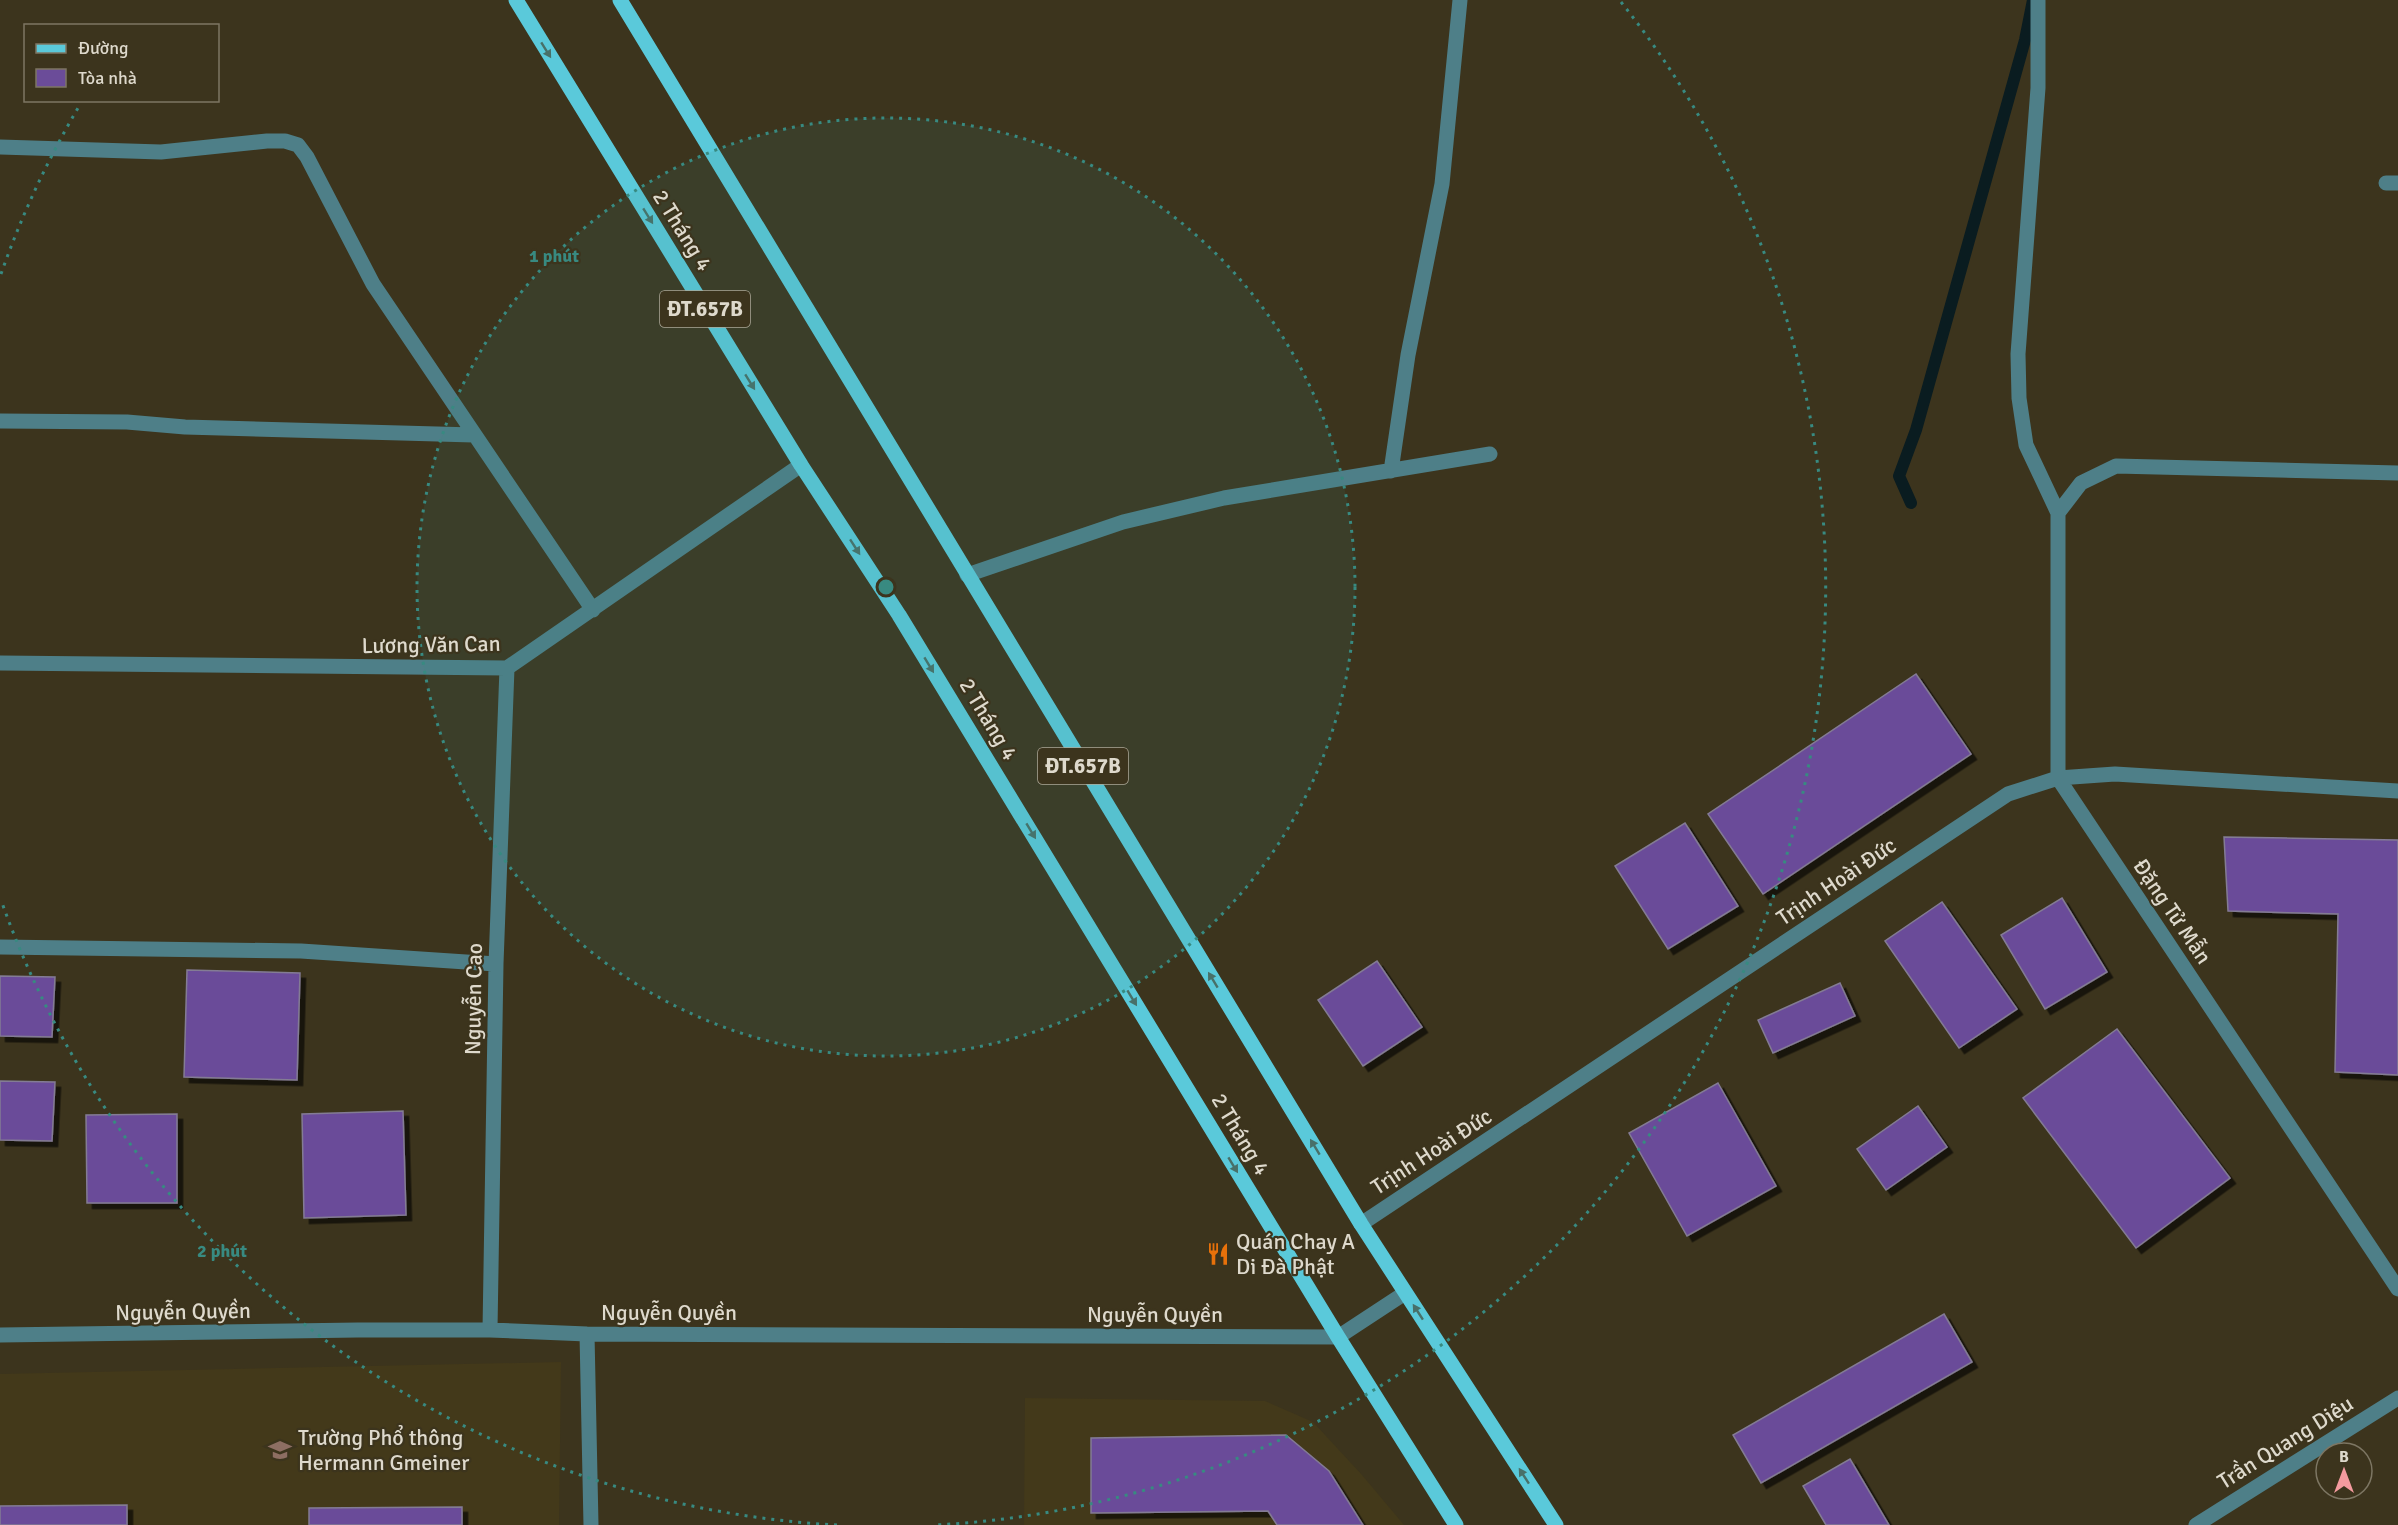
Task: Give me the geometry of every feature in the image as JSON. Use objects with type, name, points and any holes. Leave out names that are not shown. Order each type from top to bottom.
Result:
[{"type":"main road","name":"2 Tháng 4","points":[[516,0],[801,465],[899,615],[1338,1337],[1456,1525]]},
{"type":"main road","name":"ĐT.657B","points":[[620,0],[1361,1224],[1556,1525]]},
{"type":"street","points":[[1390,471],[1408,355],[1442,184],[1460,0]]},
{"type":"street","points":[[2038,0],[2038,88],[2018,354],[2019,398],[2026,445],[2058,513],[2058,778]]},
{"type":"street","points":[[0,147],[161,152],[267,141],[285,141],[298,145],[307,157],[373,284],[593,610]]},
{"type":"street","points":[[0,421],[117,422],[185,427],[474,435]]},
{"type":"street","points":[[967,575],[1123,522],[1224,498],[1490,454]]},
{"type":"street","name":"Lương Văn Can","points":[[0,663],[507,668],[801,465]]},
{"type":"street","points":[[2058,513],[2081,483],[2116,466],[2398,473]]},
{"type":"street","name":"Nguyễn Cao","points":[[490,1330],[496,964],[507,668]]},
{"type":"street","name":"Trịnh Hoài Đức","points":[[1361,1224],[2008,794],[2058,778],[2115,774],[2398,791]]},
{"type":"street","name":"Đặng Tử Mẫn","points":[[2058,778],[2398,1289]]},
{"type":"street","points":[[0,947],[301,951],[496,964]]},
{"type":"street","points":[[1338,1337],[1405,1293]]},
{"type":"street","name":"Nguyễn Quyền","points":[[0,1335],[490,1330],[587,1334],[1338,1337]]},
{"type":"street","points":[[587,1334],[591,1525]]},
{"type":"street","name":"Trần Quang Diệu","points":[[2196,1525],[2398,1398]]},
{"type":"shaded area","name":"Trường Phổ thông Hermann Gmeiner","points":[[561,1362],[559,1525],[0,1525],[0,1374]]},
{"type":"shaded area","points":[[1025,1398],[1265,1401],[1313,1422],[1404,1525],[1024,1525]]},
{"type":"building","points":[[1916,674],[1971,754],[1763,894],[1708,814]]},
{"type":"building","points":[[1685,823],[1738,906],[1668,949],[1615,866]]},
{"type":"building","points":[[2224,837],[2398,840],[2398,1075],[2335,1072],[2338,914],[2228,911]]},
{"type":"building","points":[[2062,898],[2107,972],[2045,1009],[2001,935]]},
{"type":"building","points":[[1942,902],[2017,1009],[1959,1048],[1885,941]]},
{"type":"building","points":[[1377,961],[1422,1027],[1363,1066],[1318,1000]]},
{"type":"building","points":[[187,970],[300,973],[297,1080],[184,1077]]},
{"type":"building","points":[[0,976],[55,977],[52,1037],[0,1036]]},
{"type":"building","points":[[1840,983],[1855,1016],[1773,1053],[1758,1020]]},
{"type":"building","points":[[2117,1029],[2230,1178],[2136,1248],[2023,1098]]},
{"type":"building","points":[[0,1081],[55,1082],[52,1141],[0,1140]]},
{"type":"building","points":[[1718,1083],[1776,1186],[1687,1236],[1629,1133]]},
{"type":"building","points":[[1918,1106],[1947,1147],[1886,1190],[1857,1149]]},
{"type":"building","points":[[403,1111],[406,1215],[304,1218],[302,1114]]},
{"type":"building","points":[[177,1114],[177,1203],[87,1203],[86,1115]]},
{"type":"building","points":[[1944,1314],[1972,1362],[1761,1483],[1733,1435]]},
{"type":"building","points":[[1286,1435],[1329,1471],[1363,1525],[1277,1525],[1268,1511],[1091,1513],[1091,1438]]},
{"type":"building","points":[[1850,1459],[1889,1525],[1826,1525],[1803,1486]]},
{"type":"building","points":[[127,1505],[127,1525],[0,1525],[0,1506]]},
{"type":"building","points":[[462,1507],[462,1525],[309,1525],[309,1508]]},
{"type":"waterway","points":[[1911,503],[1899,476],[1916,430],[2025,40],[2033,0]]},
{"type":"place","name":"Quán Chay A Di Đà Phật","points":[[1218,1254]]},
{"type":"place","name":"Trường Phổ thông Hermann Gmeiner","points":[[280,1450]]}]
